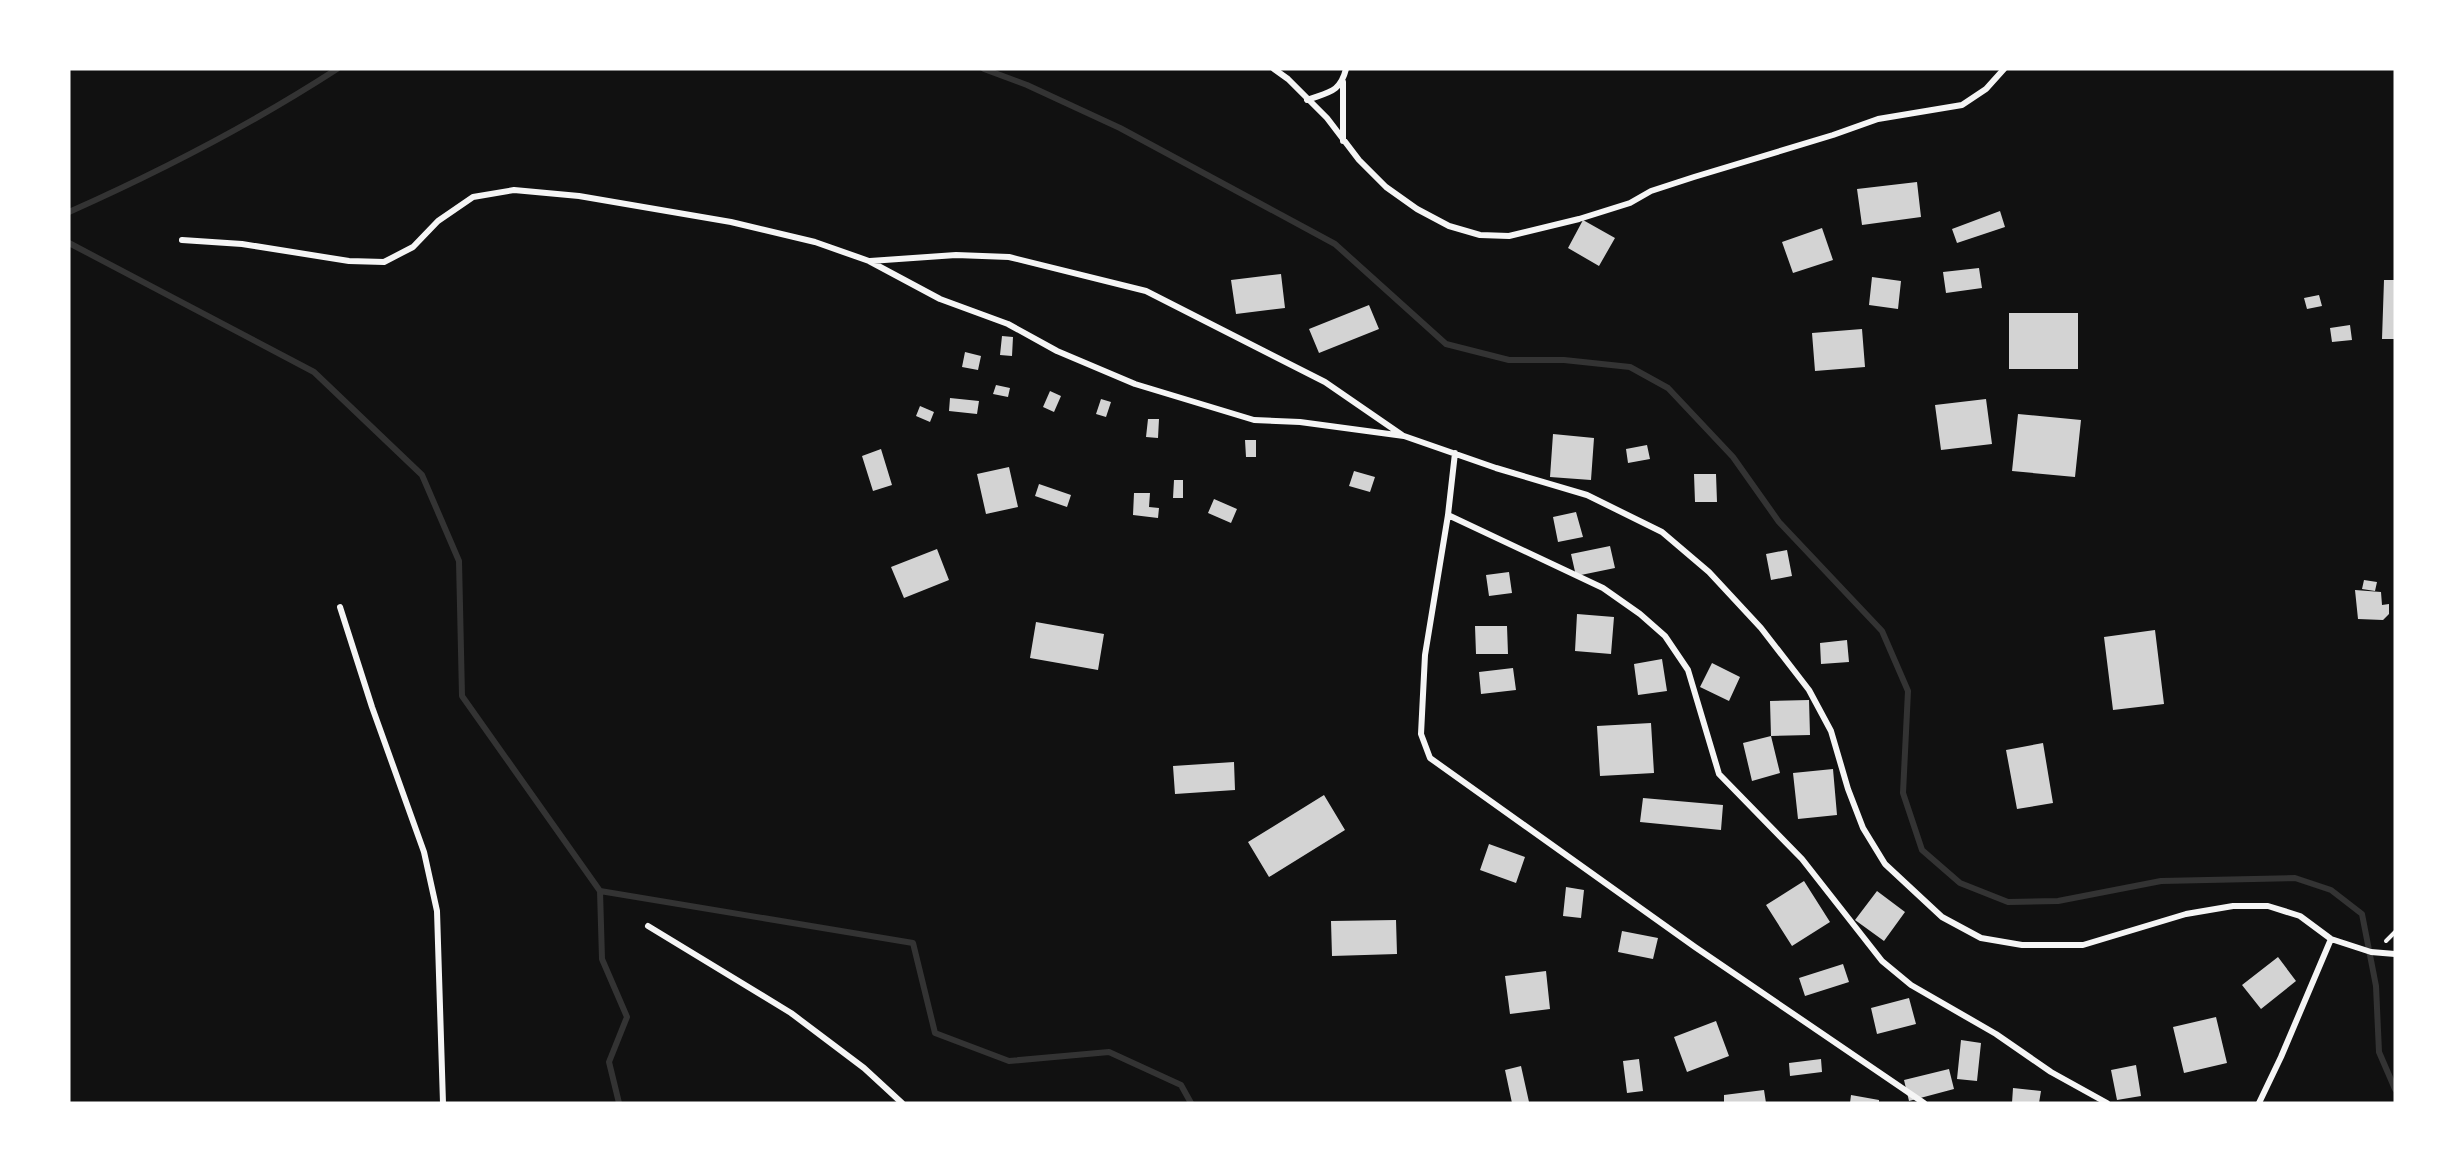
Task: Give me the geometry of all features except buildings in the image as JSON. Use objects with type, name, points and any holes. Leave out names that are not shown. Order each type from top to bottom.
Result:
[{"type":"street","points":[[1274,69],[1288,78],[1327,118],[1343,141],[1386,187],[1418,209],[1449,226],[1480,235],[1509,236],[1620,207],[1651,191],[1683,180],[1833,135],[1878,119],[1962,105],[1986,89],[2004,69]]},
{"type":"street","points":[[1307,100],[1338,88],[1346,69]]},
{"type":"street","points":[[1342,82],[1343,141]]},
{"type":"street","points":[[183,240],[242,244],[349,261],[384,262],[413,247],[438,221],[473,197],[514,190],[579,196],[731,222],[815,242],[869,261],[940,299],[1008,324],[1057,351],[1155,391],[1254,420],[1300,422],[1404,436],[1587,495],[1662,532],[1709,572],[1761,628],[1809,690],[1831,731],[1848,789],[1863,828],[1885,864],[1942,917],[1981,938],[2022,945],[2083,945],[2186,914],[2233,906],[2268,906],[2300,916],[2331,939],[2371,952],[2395,954]]},
{"type":"street","points":[[869,261],[956,255],[1009,256],[1146,291],[1325,382],[1404,436]]},
{"type":"street","points":[[1455,453],[1448,515],[1425,655],[1421,734],[1430,758],[1695,947],[1924,1103]]},
{"type":"street","points":[[1448,515],[1603,588],[1640,614],[1665,636],[1688,670],[1719,774],[1802,860],[1882,961],[1911,985],[1996,1034],[2051,1072],[2107,1103]]},
{"type":"street","points":[[340,607],[372,707],[424,852],[437,911],[443,1103]]},
{"type":"street","points":[[648,926],[791,1013],[864,1068],[902,1103]]},
{"type":"street","points":[[2259,1103],[2281,1058],[2331,939]]},
{"type":"waterway","points":[[69,212],[206,146],[337,69]]},
{"type":"waterway","points":[[984,69],[1027,85],[1120,128],[1335,244],[1446,344],[1509,360],[1564,360],[1630,367],[1668,388],[1733,457],[1779,522],[1882,631],[1908,691],[1903,793],[1922,850],[1960,883],[2008,902],[2058,901],[2161,881],[2295,878],[2331,890],[2362,914],[2376,986],[2379,1052],[2395,1089]]},
{"type":"waterway","points":[[69,243],[314,372],[422,475],[459,561],[462,696],[600,891],[913,943],[935,1033],[1009,1061],[1109,1052],[1181,1085],[1191,1103]]},
{"type":"waterway","points":[[600,891],[602,959],[627,1017],[609,1062],[619,1103]]}]
